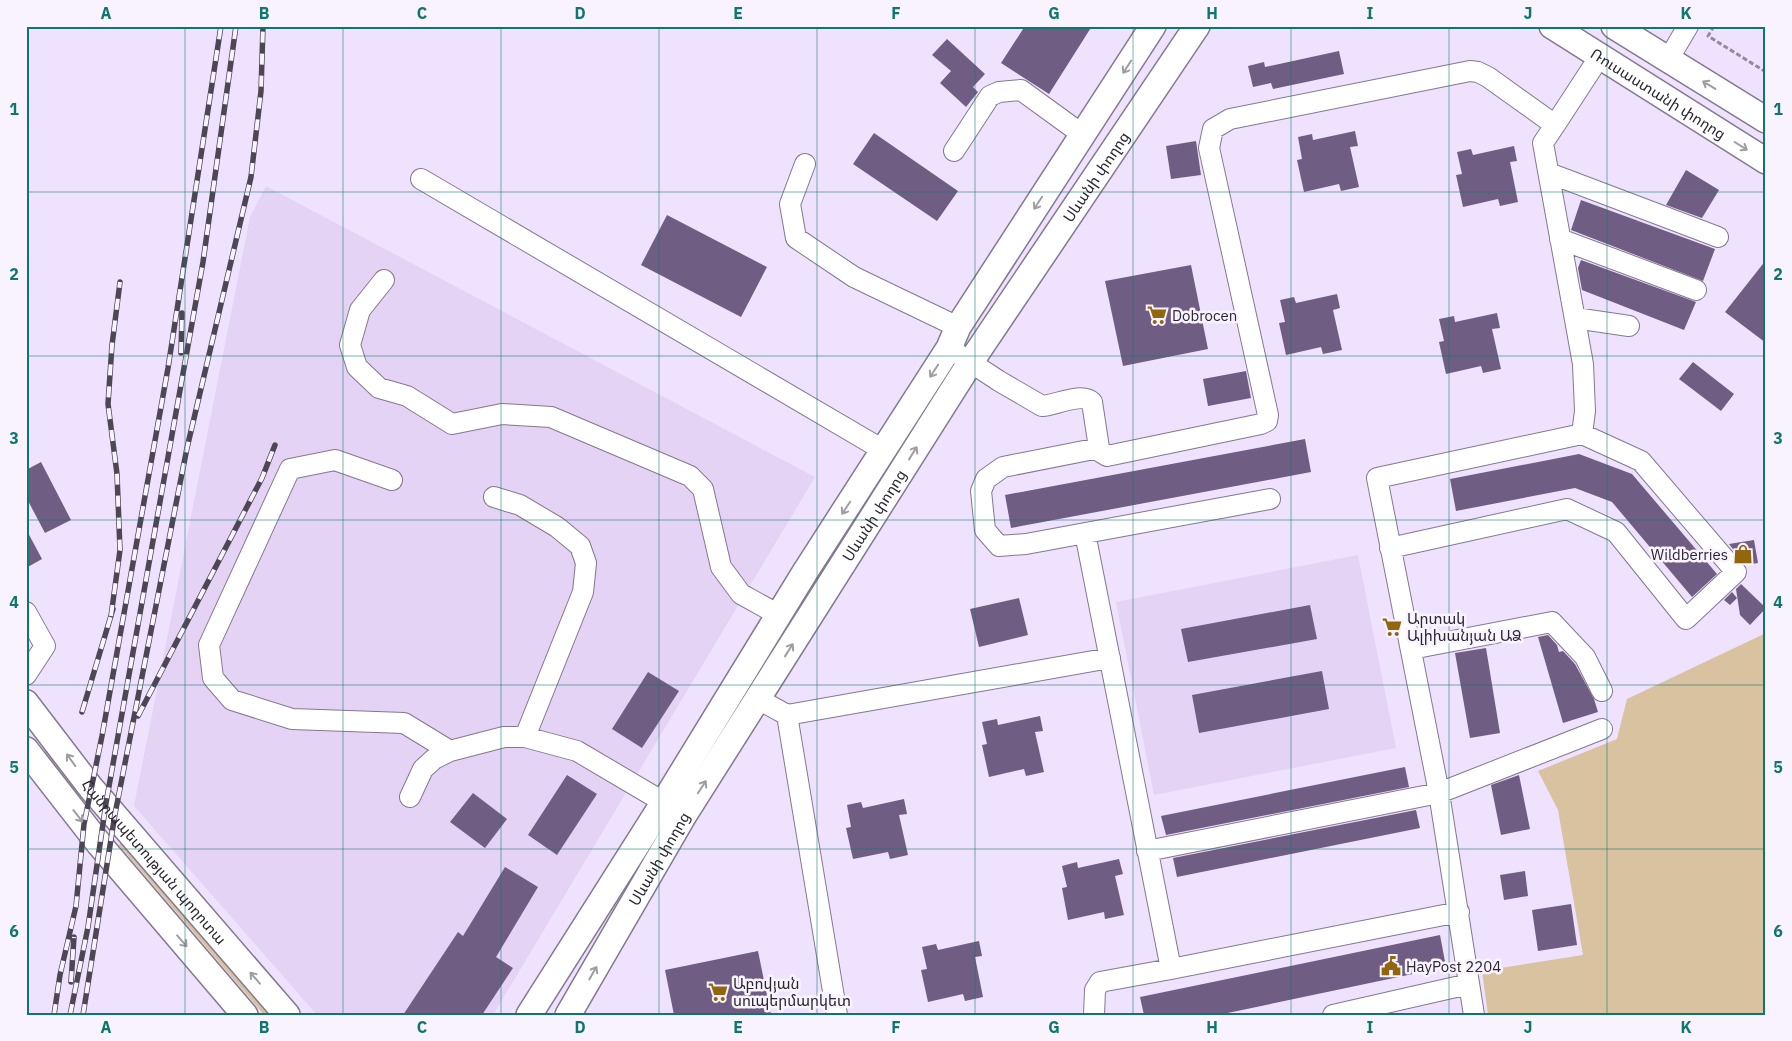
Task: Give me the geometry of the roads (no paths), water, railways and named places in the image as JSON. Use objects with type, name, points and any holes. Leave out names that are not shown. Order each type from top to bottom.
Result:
[{"type":"main road","name":"Սևանի փողոց","points":[[568,1015],[674,808],[779,615],[953,338],[1154,26]]},
{"type":"main road","name":"Սևանի փողոց","points":[[529,1015],[674,808],[758,699],[970,363],[1197,26]]},
{"type":"main road","name":"Ռուսաստանի փողոց","points":[[1552,26],[1766,161]]},
{"type":"main road","points":[[1614,26],[1766,120]]},
{"type":"main road","name":"Հանրապետության պողոտա","points":[[26,703],[92,788],[287,1015]]},
{"type":"main road","name":"Հանրապետության պողոտա","points":[[26,750],[100,844],[245,1015]]},
{"type":"street","points":[[1668,60],[1688,26]]},
{"type":"street","points":[[1582,434],[1585,388],[1575,318],[1543,143],[1600,56]]},
{"type":"street","points":[[805,164],[790,204],[796,238],[854,277],[953,338],[970,363],[1042,406],[1088,398],[1092,402],[1099,448],[1107,456],[1261,424],[1268,415],[1209,148],[1213,129],[1230,120],[1470,71],[1478,72],[1488,77],[1555,125]]},
{"type":"street","points":[[954,151],[990,96],[999,92],[1021,90],[1083,134]]},
{"type":"street","points":[[1549,173],[1718,237]]},
{"type":"street","points":[[421,179],[883,450]]},
{"type":"street","points":[[1560,240],[1696,290]]},
{"type":"street","points":[[384,280],[360,310],[350,345],[357,367],[379,388],[407,396],[452,424],[502,414],[552,417],[690,476],[703,489],[721,567],[741,594],[779,615]]},
{"type":"street","points":[[1575,318],[1629,326]]},
{"type":"street","points":[[1390,548],[1566,510],[1616,532],[1686,619],[1736,572],[1641,461],[1582,434],[1377,478],[1390,548],[1439,794],[1474,1015]]},
{"type":"street","points":[[1099,448],[1003,467],[986,479],[981,490],[985,530],[999,546],[1026,544],[1270,499]]},
{"type":"street","points":[[392,480],[335,460],[290,469],[209,645],[213,678],[232,700],[292,719],[404,723],[450,751]]},
{"type":"street","points":[[494,497],[520,505],[557,527],[580,546],[586,563],[583,592],[525,737]]},
{"type":"street","points":[[1085,532],[1171,969]]},
{"type":"street","points":[[26,612],[44,646],[26,675]]},
{"type":"street","points":[[1410,649],[1552,622],[1585,657],[1602,691]]},
{"type":"street","points":[[758,699],[787,715],[1110,658]]},
{"type":"street","points":[[787,715],[837,1015]]},
{"type":"street","points":[[1147,851],[1439,794],[1602,729]]},
{"type":"street","points":[[410,797],[423,769],[434,759],[450,751],[504,737],[525,737],[577,751],[674,808]]},
{"type":"street","points":[[1094,1015],[1095,990],[1100,982],[1459,912]]},
{"type":"street","points":[[1333,1015],[1469,984]]},
{"type":"railway","points":[[54,1015],[60,975],[76,906],[84,824],[102,736],[168,368],[221,26]]},
{"type":"railway","points":[[70,1015],[88,927],[106,803],[203,262],[236,26]]},
{"type":"railway","points":[[83,1015],[115,814],[187,448],[251,177],[261,91],[263,26]]},
{"type":"railway","points":[[111,616],[120,550],[117,474],[108,404],[112,345],[120,282]]},
{"type":"railway","points":[[181,353],[182,313]]},
{"type":"railway","points":[[138,716],[262,478],[275,445]]},
{"type":"railway","points":[[82,712],[113,609]]},
{"type":"railway","points":[[71,982],[74,937]]},
{"type":"place","name":"Dobrocen","points":[[1157,315]]},
{"type":"place","name":"Wildberries","points":[[1743,554]]},
{"type":"place","name":"Արտակ Ալիխանյան ԱՁ","points":[[1392,627]]},
{"type":"place","name":"HayPost 2204","points":[[1391,966]]},
{"type":"place","name":"Աբովյան սուպերմարկետ","points":[[718,992]]}]
